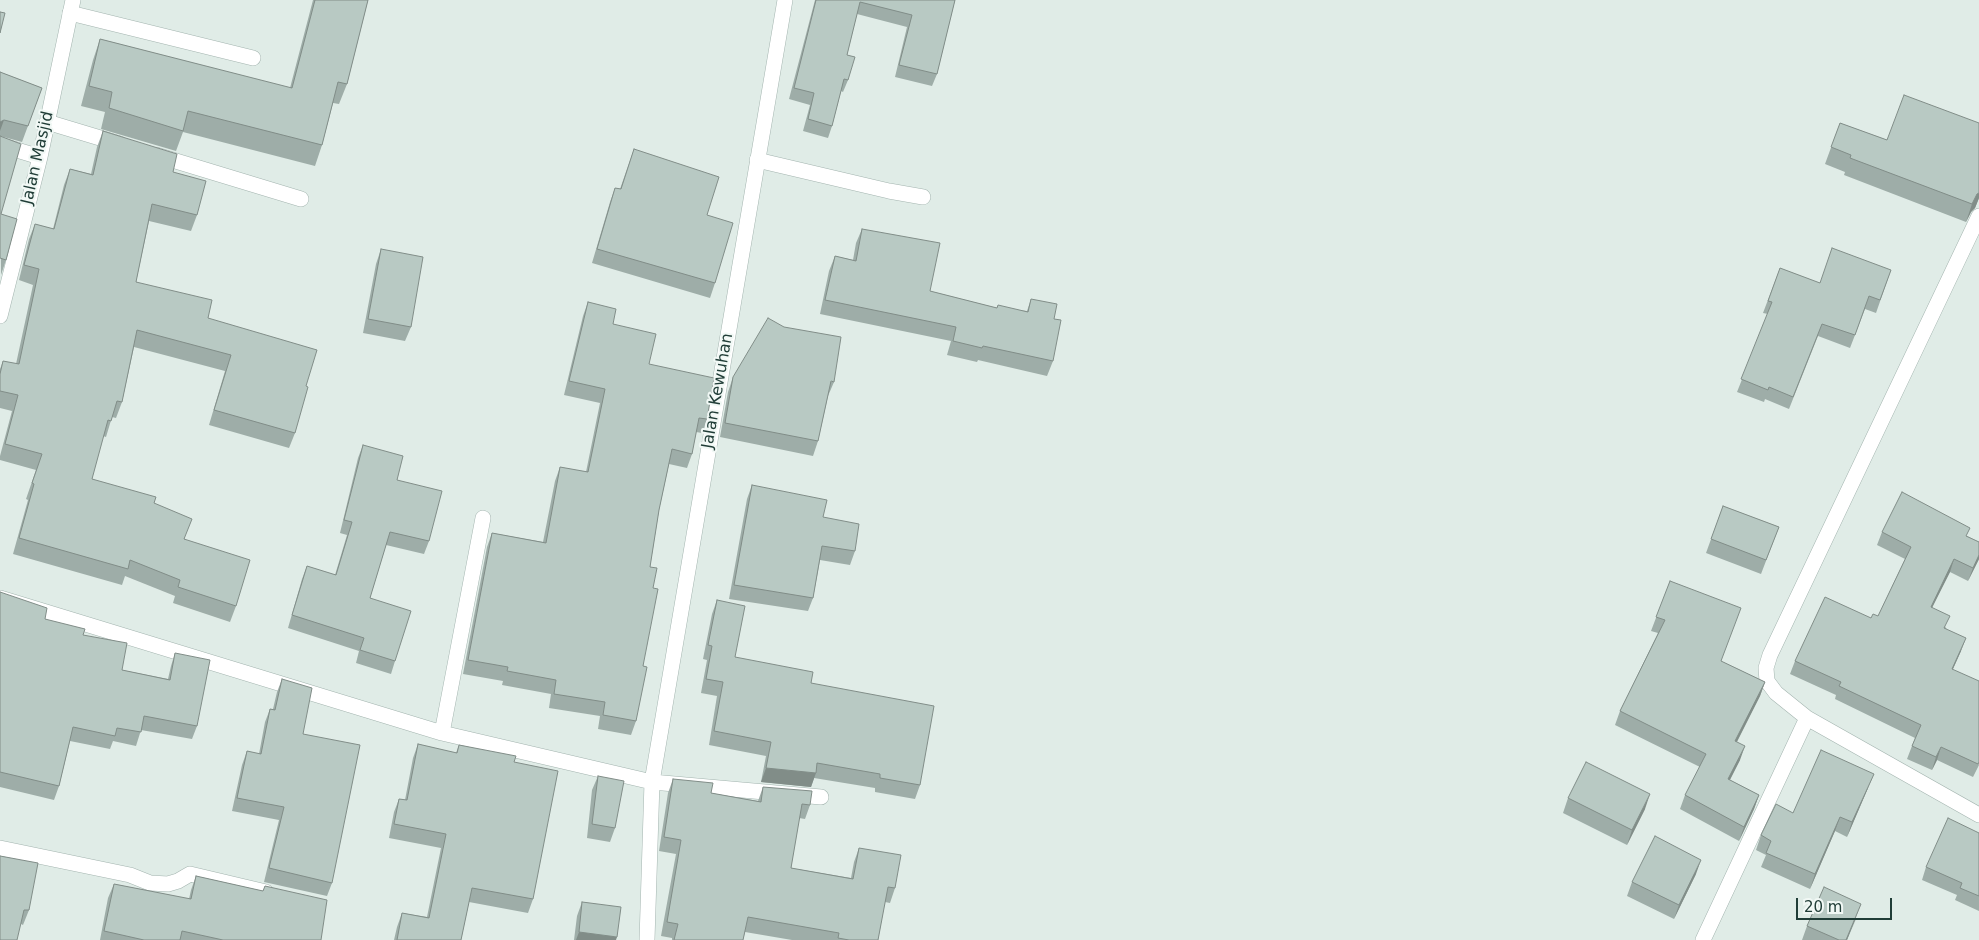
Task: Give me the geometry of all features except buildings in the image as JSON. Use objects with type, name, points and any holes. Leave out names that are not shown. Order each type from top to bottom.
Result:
[{"type":"street","name":"Jalan Kewuhan","points":[[646,940],[652,782],[785,0]]},
{"type":"street","points":[[72,7],[253,58]]},
{"type":"street","name":"Jalan Masjid","points":[[0,316],[40,157],[72,7]]},
{"type":"street","points":[[47,122],[301,199]]},
{"type":"street","points":[[0,145],[40,157]]},
{"type":"street","points":[[757,160],[923,197]]},
{"type":"street","points":[[1979,216],[1770,655],[1766,668],[1767,681],[1776,693],[1808,718],[1979,815]]},
{"type":"street","points":[[442,733],[483,518]]},
{"type":"street","points":[[0,598],[442,733],[652,782],[821,797]]},
{"type":"street","points":[[1703,940],[1808,718]]},
{"type":"street","points":[[0,848],[130,875],[150,883],[168,884],[190,874],[284,896]]}]
